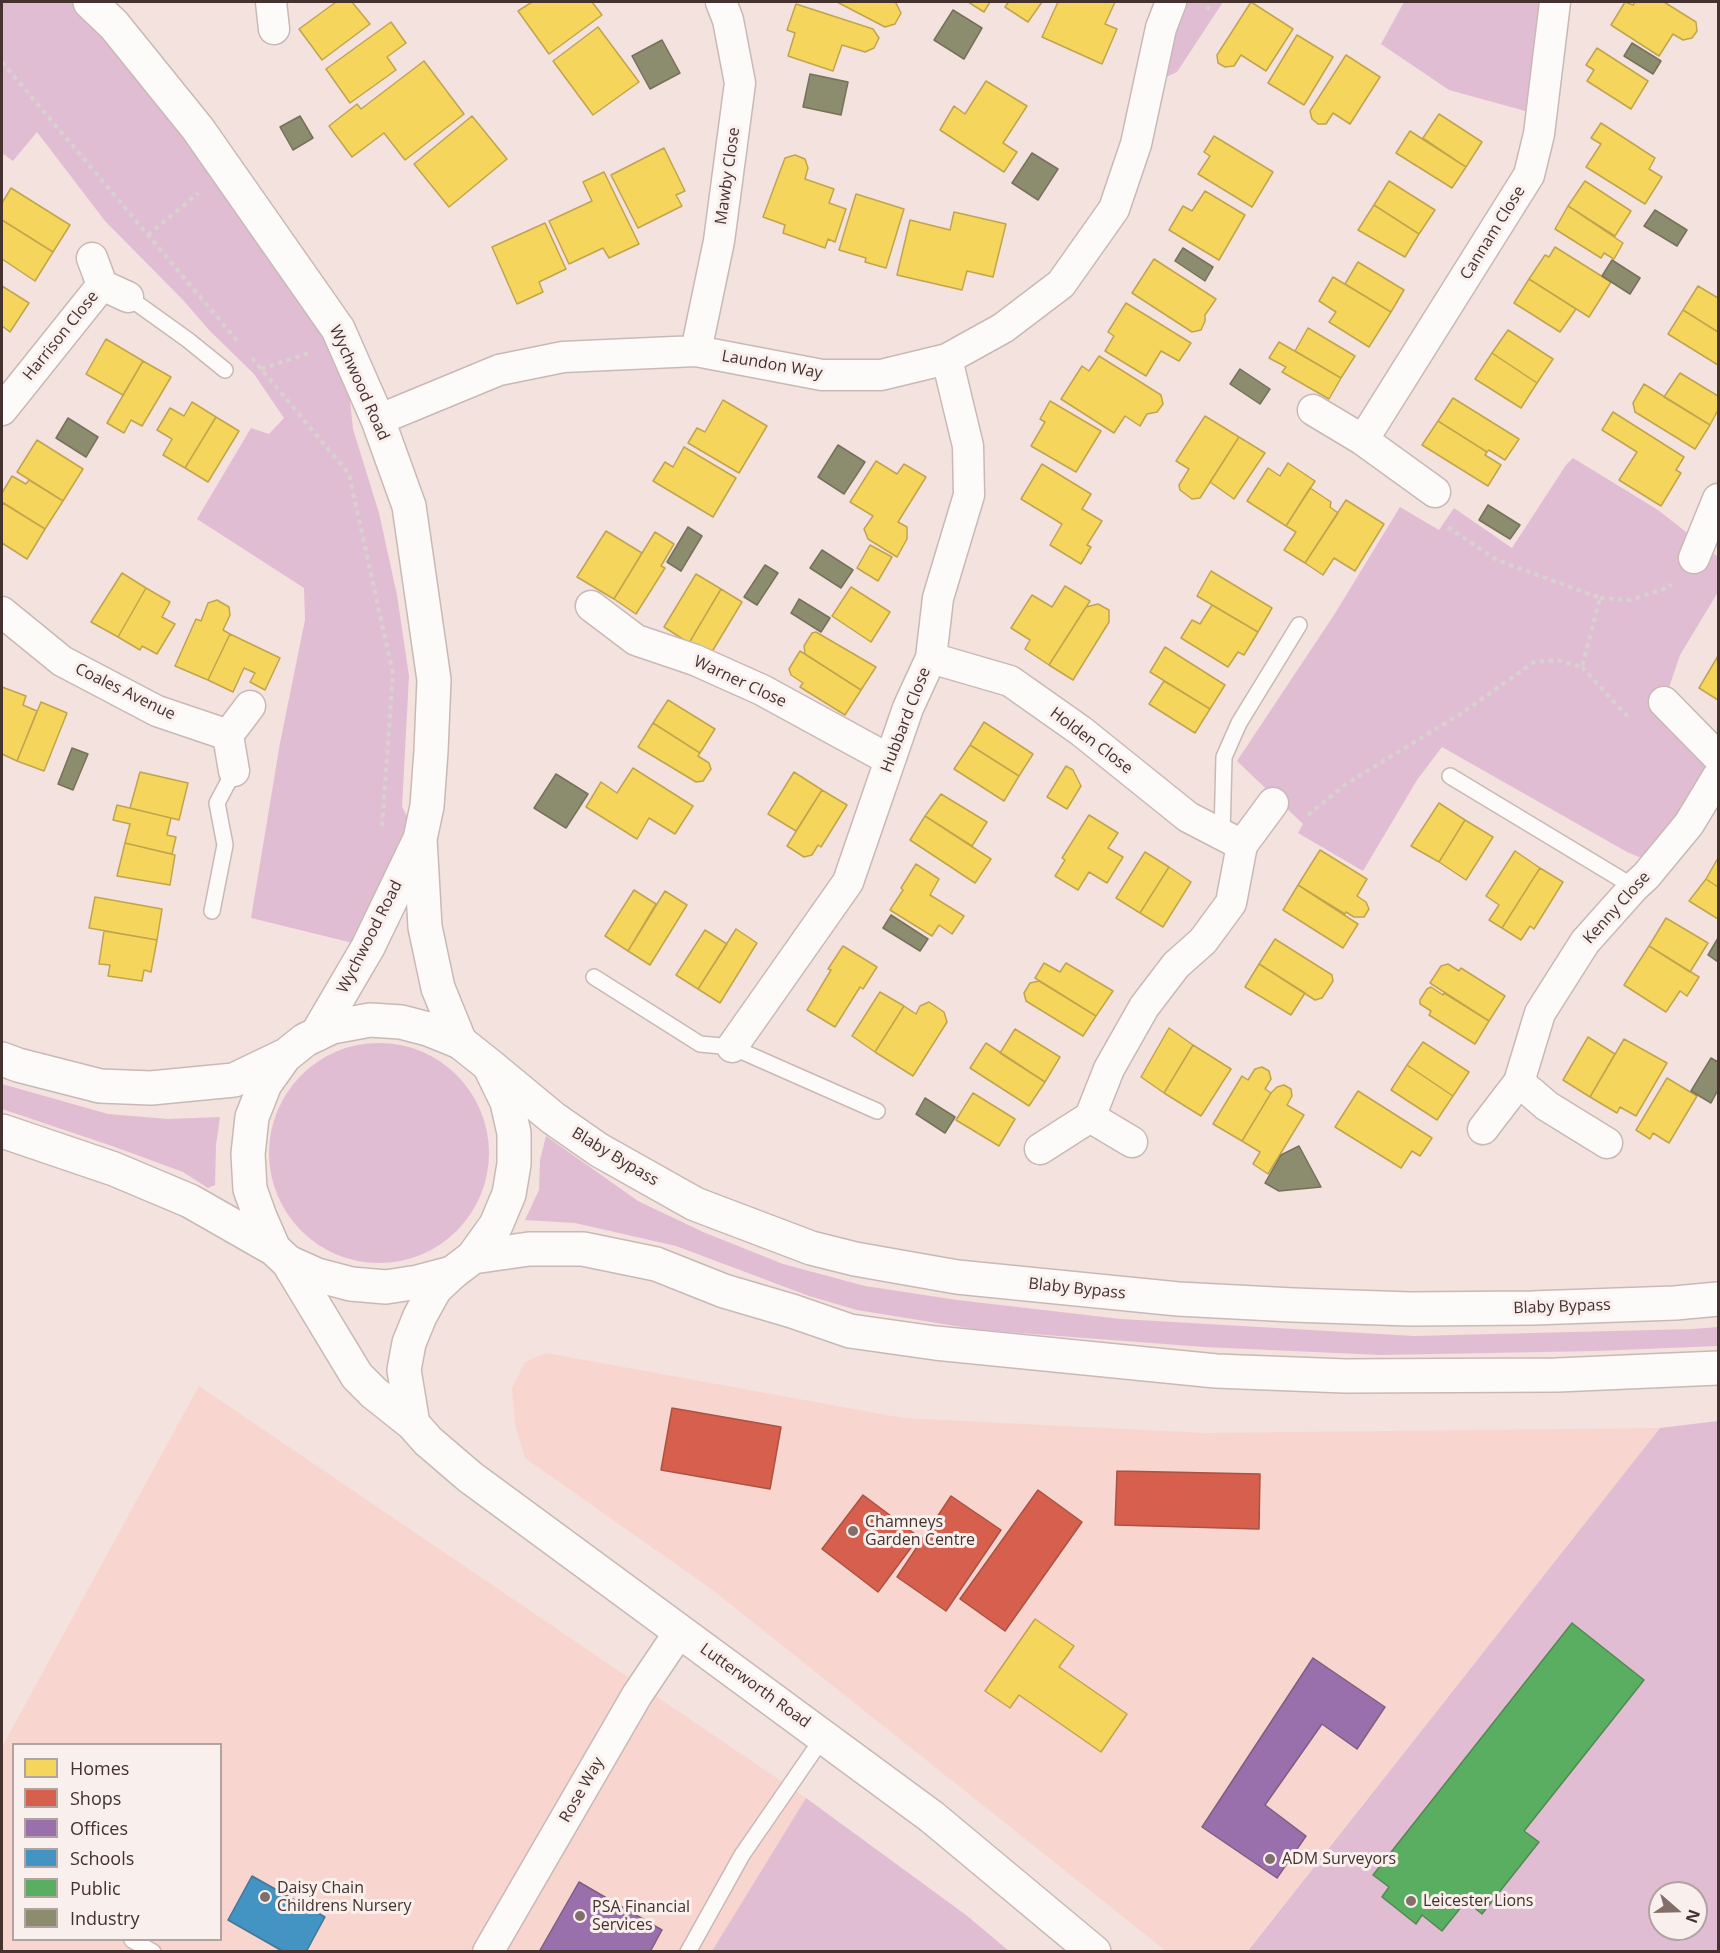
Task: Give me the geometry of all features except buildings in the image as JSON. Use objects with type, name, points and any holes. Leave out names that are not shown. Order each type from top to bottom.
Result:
[{"type":"main road","name":"Wychwood Road","points":[[90,2],[121,34],[198,129],[338,329],[378,420],[409,506],[434,680],[429,784],[420,839],[425,927],[438,987],[460,1042]]},
{"type":"main road","name":"Wychwood Road","points":[[317,1034],[368,947],[420,839]]},
{"type":"main road","points":[[2,1059],[100,1086],[151,1089],[234,1080],[285,1056],[305,1040],[332,1027],[370,1020],[401,1022],[428,1029],[460,1042]]},
{"type":"main road","name":"Blaby Bypass","points":[[460,1042],[553,1118],[599,1150],[695,1204],[811,1248],[855,1259],[957,1277],[1178,1299],[1293,1305],[1410,1309],[1520,1308],[1675,1303],[1719,1299]]},
{"type":"main road","name":"Lutterworth Road","points":[[285,1056],[265,1084],[252,1116],[248,1154],[250,1189],[260,1217],[281,1256],[357,1376],[470,1477],[932,1816],[1094,1952]]},
{"type":"main road","points":[[413,1424],[404,1370],[409,1343],[420,1316],[435,1289],[462,1265],[496,1225],[509,1194],[514,1164],[514,1133],[507,1102],[489,1065]]},
{"type":"main road","points":[[2,1131],[114,1169],[190,1201],[317,1275],[351,1284],[386,1287],[418,1282],[462,1265],[529,1249],[583,1249],[656,1264],[724,1291],[850,1331],[935,1343],[1216,1371],[1345,1376],[1557,1375],[1719,1368]]},
{"type":"street","name":"Mawby Close","points":[[696,351],[719,241],[740,83],[728,20],[721,2]]},
{"type":"street","name":"Laundon Way","points":[[378,420],[499,370],[563,357],[696,351],[822,375],[881,375],[947,359],[1003,328],[1061,284],[1114,209],[1136,144],[1161,28],[1171,2]]},
{"type":"street","name":"Cannam Close","points":[[1364,440],[1529,175],[1539,134],[1555,2]]},
{"type":"street","name":"Harrison Close","points":[[2,410],[97,271],[128,297]]},
{"type":"street","name":"Hubbard Close","points":[[732,1047],[848,882],[908,708],[931,658],[938,598],[969,495],[968,446],[947,359]]},
{"type":"street","points":[[1313,410],[1364,440],[1435,492]]},
{"type":"street","points":[[1694,558],[1719,499]]},
{"type":"street","name":"Warner Close","points":[[591,606],[636,640],[695,660],[762,690],[890,760]]},
{"type":"street","name":"Coales Avenue","points":[[2,612],[62,661],[157,711],[228,735]]},
{"type":"street","name":"Holden Close","points":[[931,658],[1010,681],[1081,731],[1188,817],[1232,840]]},
{"type":"street","points":[[1664,702],[1719,757]]},
{"type":"street","points":[[234,771],[228,735],[250,706]]},
{"type":"street","name":"Kenny Close","points":[[1483,1128],[1519,1082],[1540,1013],[1585,942],[1689,825],[1719,776]]},
{"type":"street","points":[[1040,1149],[1090,1117],[1109,1069],[1144,1007],[1176,965],[1203,941],[1231,903],[1232,840],[1273,803]]},
{"type":"street","points":[[1519,1082],[1547,1106],[1607,1143]]},
{"type":"street","points":[[1090,1117],[1132,1142]]},
{"type":"street","name":"Rose Way","points":[[488,1952],[637,1695],[681,1631]]},
{"type":"lane","points":[[128,297],[225,370]]},
{"type":"lane","points":[[1232,840],[1224,757],[1239,723],[1299,626]]},
{"type":"lane","points":[[212,911],[225,845],[217,803],[234,771]]},
{"type":"lane","points":[[1450,776],[1634,887]]},
{"type":"lane","points":[[594,977],[700,1044],[732,1047],[877,1111]]},
{"type":"lane","points":[[688,1952],[742,1855],[824,1736]]},
{"type":"lane","points":[[134,1941],[153,1952]]},
{"type":"path","points":[[2,62],[240,344]]},
{"type":"path","points":[[148,235],[226,170]]},
{"type":"path","points":[[261,369],[344,341]]},
{"type":"path","points":[[247,352],[348,474],[393,674],[382,827]]},
{"type":"path","points":[[1435,492],[1439,521],[1497,560],[1600,598],[1630,600],[1667,588],[1694,558]]},
{"type":"path","points":[[1582,668],[1600,598]]},
{"type":"path","points":[[1273,803],[1297,824],[1346,784],[1462,713],[1534,662],[1557,660],[1582,668],[1626,715],[1664,702]]},
{"type":"shaded area","points":[[2,2],[90,2],[344,341],[353,429],[379,513],[397,595],[409,676],[402,807],[420,839],[384,875],[353,943],[251,918],[280,743],[305,620],[304,588],[197,519],[251,428],[269,434],[284,418],[254,374],[105,221],[37,132],[13,161],[2,153]]},
{"type":"shaded area","points":[[1171,2],[1223,2],[1177,72],[1149,85]]},
{"type":"shaded area","points":[[1404,2],[1555,2],[1540,115],[1449,90],[1381,44]]},
{"type":"shaded area","points":[[1573,458],[1658,510],[1718,557],[1718,592],[1680,655],[1664,702],[1718,757],[1655,864],[1627,852],[1442,747],[1417,780],[1363,871],[1298,833],[1303,824],[1237,761],[1334,615],[1400,507],[1439,530],[1454,508],[1512,548],[1566,465]]},
{"type":"shaded area","points":[[379,1043],[400,1045],[431,1056],[457,1075],[476,1101],[487,1132],[489,1153],[487,1174],[476,1205],[457,1231],[431,1250],[400,1261],[379,1263],[358,1261],[327,1250],[301,1231],[282,1205],[271,1174],[269,1153],[271,1132],[282,1101],[301,1075],[327,1056],[358,1045]]},
{"type":"shaded area","points":[[2,1084],[108,1114],[168,1119],[220,1117],[216,1145],[215,1185],[208,1188],[183,1172],[2,1109]]},
{"type":"shaded area","points":[[546,1136],[638,1201],[703,1232],[783,1264],[865,1286],[957,1300],[1121,1319],[1414,1336],[1718,1327],[1718,1346],[1380,1355],[1204,1347],[980,1330],[857,1310],[809,1296],[676,1246],[575,1223],[525,1220],[539,1190],[540,1160]]},
{"type":"shaded area","points":[[546,1353],[903,1418],[1206,1433],[1660,1428],[1247,1951],[1167,1952],[714,1591],[525,1458],[515,1424],[512,1388],[525,1362]]},
{"type":"shaded area","points":[[199,1386],[806,1798],[712,1951],[2,1952],[2,1747]]},
{"type":"shaded area","name":"Leicester Lions","points":[[1718,1421],[1718,1951],[1247,1952],[1660,1428]]},
{"type":"shaded area","points":[[806,1798],[966,1915],[1009,1951],[712,1951]]},
{"type":"place","name":"Chamneys Garden Centre","points":[[853,1531]]},
{"type":"place","name":"ADM Surveyors","points":[[1270,1859]]},
{"type":"place","name":"Daisy Chain Childrens Nursery","points":[[265,1897]]},
{"type":"place","name":"Leicester Lions","points":[[1411,1901]]},
{"type":"place","name":"PSA Financial Services","points":[[580,1916]]}]
